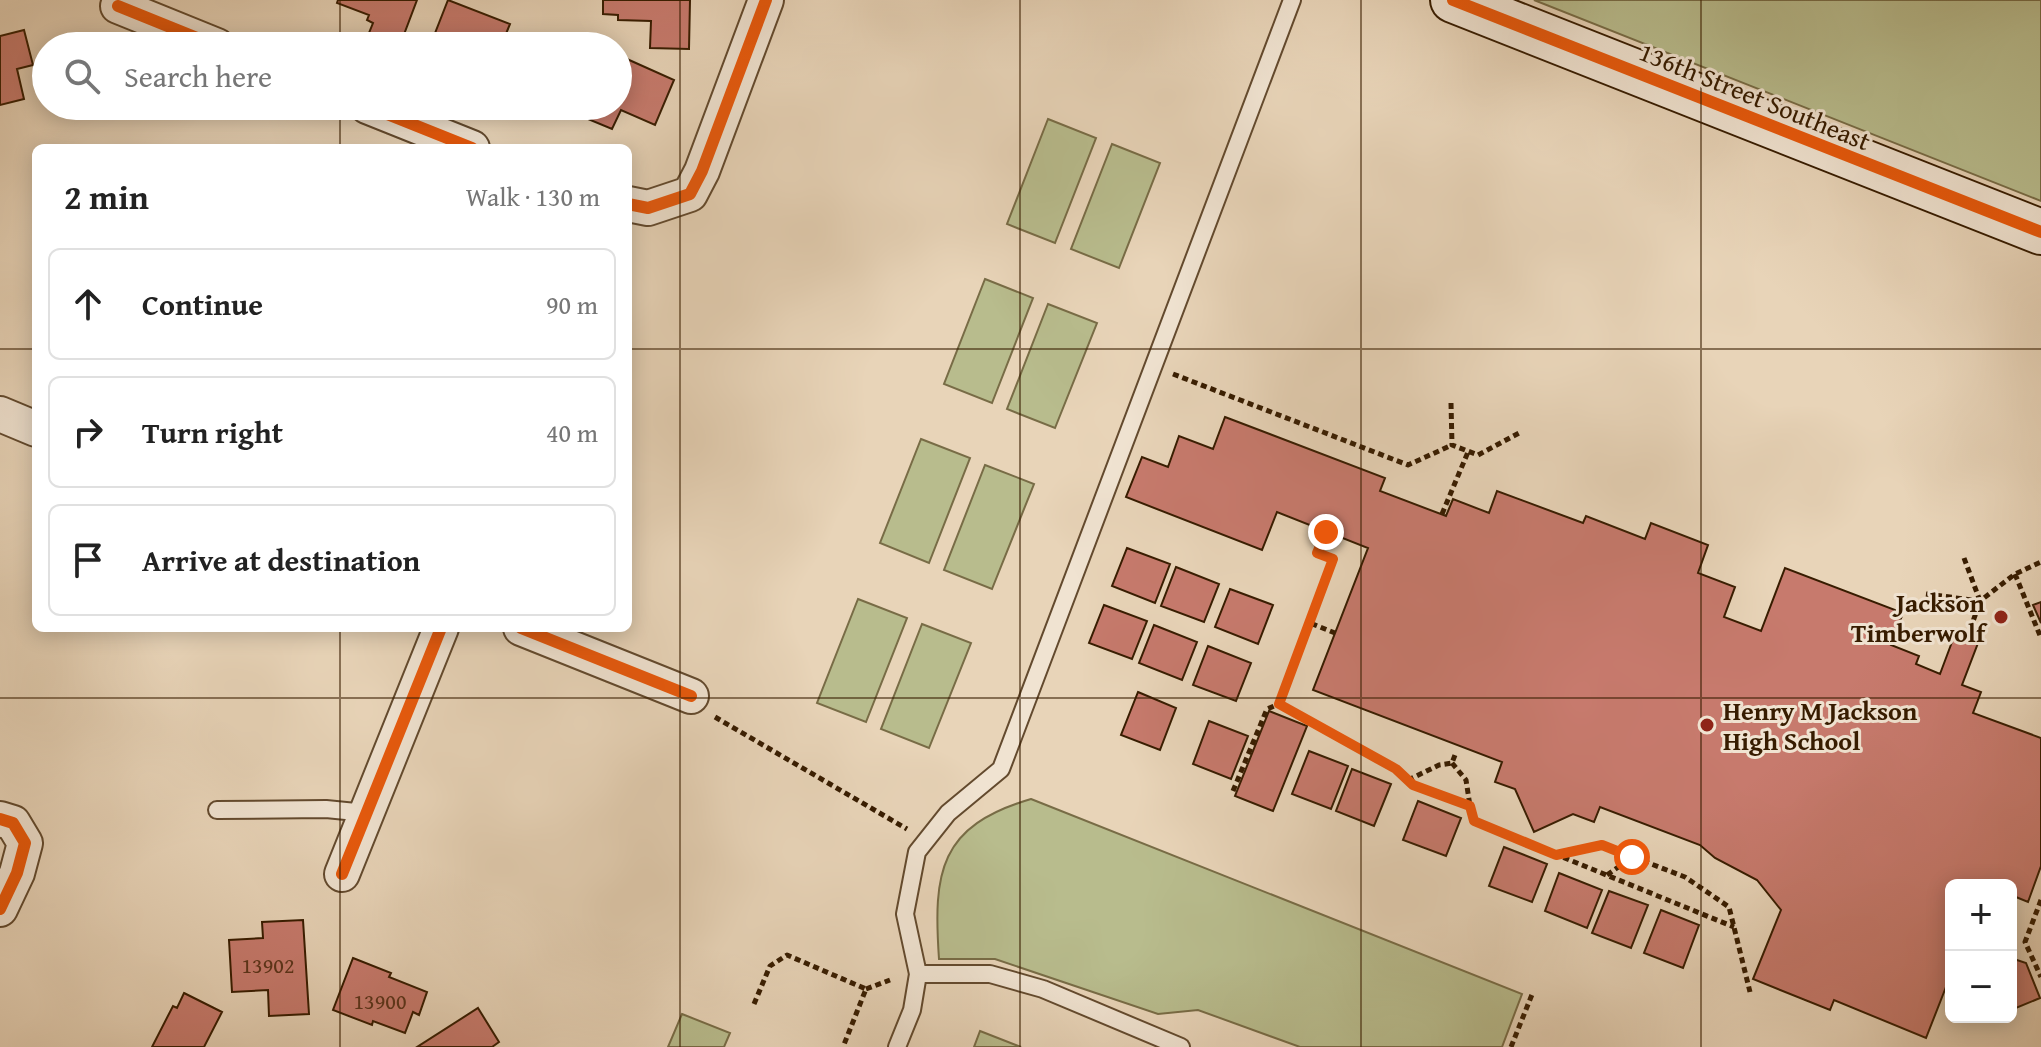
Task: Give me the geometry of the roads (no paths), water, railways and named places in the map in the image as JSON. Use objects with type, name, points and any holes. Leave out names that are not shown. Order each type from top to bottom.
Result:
[{"type":"street","points":[[632,205],[648,208],[690,194],[702,171],[766,0]]},
{"type":"street","name":"136th Street Southeast","points":[[1453,0],[2041,232]]},
{"type":"street","points":[[118,6],[182,32]]},
{"type":"street","points":[[402,120],[462,144]]},
{"type":"street","points":[[0,414],[32,427]]},
{"type":"street","points":[[342,874],[439,632]]},
{"type":"street","points":[[531,632],[691,696]]},
{"type":"street","points":[[0,819],[13,823],[25,843],[17,873],[0,909]]},
{"type":"lane","points":[[897,1047],[912,1010],[918,974],[905,914],[917,852],[948,813],[1001,769],[1292,0]]},
{"type":"lane","points":[[217,810],[326,809],[366,813]]},
{"type":"lane","points":[[918,974],[990,974],[1043,989],[1181,1047]]},
{"type":"place","name":"Jackson Timberwolf","points":[[2001,617]]},
{"type":"place","name":"Henry M Jackson High School","points":[[1707,725]]}]
